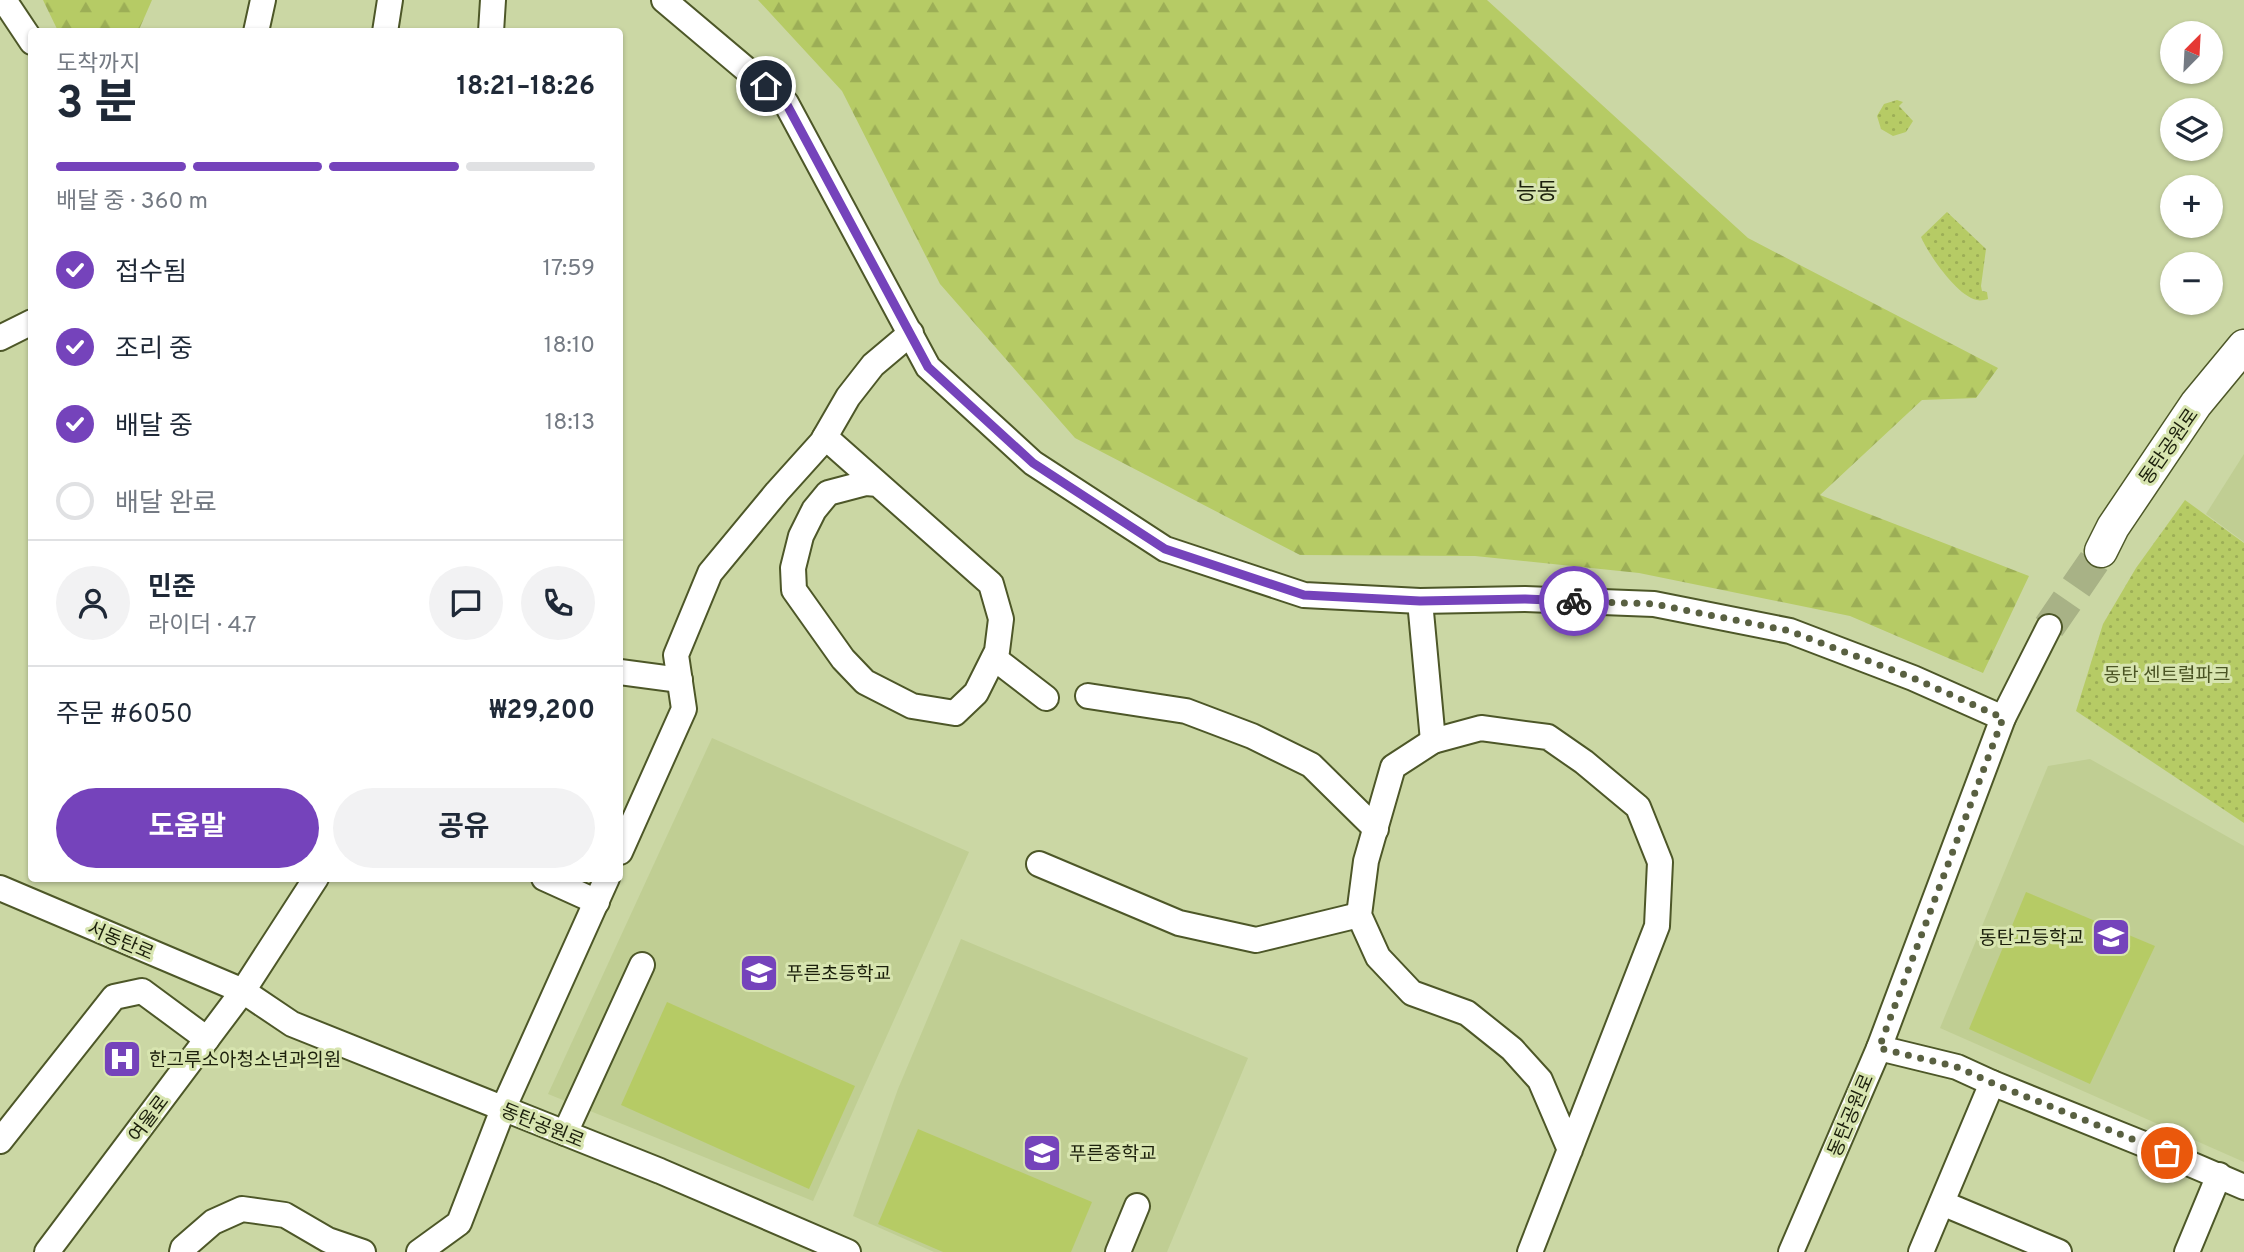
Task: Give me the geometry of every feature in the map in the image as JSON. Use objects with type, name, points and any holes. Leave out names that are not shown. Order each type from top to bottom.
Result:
[{"type":"main road","name":"동탄공원로","points":[[2101,551],[2113,527],[2196,404],[2244,346]]},
{"type":"street","points":[[5,0],[28,37]]},
{"type":"street","points":[[257,28],[263,0]]},
{"type":"street","points":[[386,28],[390,0]]},
{"type":"street","points":[[491,28],[494,0]]},
{"type":"street","points":[[664,0],[786,103],[928,367],[1033,463],[1165,549],[1304,595],[1420,601],[1525,599],[1654,604],[1762,625],[1790,631],[1901,673],[2003,718]]},
{"type":"street","points":[[0,338],[28,324]]},
{"type":"street","points":[[623,845],[684,709],[676,655],[710,573],[825,437],[848,397],[873,365],[911,333]]},
{"type":"street","points":[[825,437],[991,584],[1001,619],[997,651],[976,693],[955,713],[912,706],[865,682],[843,659],[794,590],[793,568],[801,536],[821,501],[828,493],[866,483],[878,484]]},
{"type":"street","points":[[1420,601],[1433,741]]},
{"type":"street","name":"동탄공원로","points":[[1791,1252],[1879,1048],[2003,718],[2049,627]]},
{"type":"street","points":[[993,658],[1046,698]]},
{"type":"street","points":[[623,672],[680,680]]},
{"type":"street","points":[[1088,696],[1186,711],[1252,736],[1311,765],[1376,828]]},
{"type":"street","points":[[1530,1252],[1570,1150],[1657,926],[1660,862],[1638,807],[1584,762],[1548,737],[1481,728],[1433,741],[1393,767],[1366,862],[1359,915],[1378,957],[1412,993],[1468,1013],[1511,1049],[1540,1080],[1570,1150]]},
{"type":"street","points":[[1039,864],[1179,922],[1256,940],[1359,915]]},
{"type":"street","name":"여울로","points":[[47,1252],[243,991],[313,882]]},
{"type":"street","points":[[553,882],[597,902]]},
{"type":"street","points":[[415,1251],[459,1223],[503,1109],[605,882]]},
{"type":"street","name":"서동탄로","points":[[0,888],[243,991]]},
{"type":"street","points":[[565,1133],[642,965]]},
{"type":"street","points":[[0,1142],[114,997],[142,991],[207,1039]]},
{"type":"street","name":"동탄공원로","points":[[243,991],[292,1024],[660,1171],[848,1252]]},
{"type":"street","points":[[1879,1048],[1957,1067],[2244,1187]]},
{"type":"street","points":[[1921,1252],[1992,1083]]},
{"type":"street","points":[[2187,1252],[2219,1175]]},
{"type":"street","points":[[1942,1203],[2059,1252]]},
{"type":"street","points":[[1118,1252],[1137,1206]]},
{"type":"street","points":[[182,1252],[183,1248],[213,1222],[242,1209],[285,1215],[328,1240],[363,1252]]},
{"type":"shaded area","points":[[2244,454],[2244,542],[2206,514]]},
{"type":"shaded area","name":"푸른초등학교","points":[[712,738],[969,852],[813,1201],[548,1094]]},
{"type":"shaded area","name":"동탄고등학교","points":[[2090,759],[2244,846],[2244,1162],[1940,1028],[2048,766]]},
{"type":"shaded area","name":"푸른중학교","points":[[961,939],[1248,1058],[1167,1252],[934,1252],[853,1216],[898,1089]]},
{"type":"green space","points":[[43,0],[152,0],[140,28],[57,28]]},
{"type":"green space","points":[[758,0],[1487,0],[1748,238],[1998,368],[1976,398],[1922,400],[1820,495],[2029,576],[1983,673],[1850,616],[1639,573],[1475,556],[1300,555],[1075,438],[940,284],[842,91]]},
{"type":"green space","points":[[1897,100],[1903,102],[1899,106],[1913,121],[1906,132],[1893,136],[1881,129],[1877,116],[1884,104]]},
{"type":"green space","points":[[1947,212],[1986,249],[1981,286],[1982,291],[1987,292],[1988,299],[1977,300],[1961,291],[1937,264],[1921,237]]},
{"type":"green space","name":"동탄 센트럴파크","points":[[2185,500],[2244,543],[2244,823],[2076,711],[2103,624],[2136,568]]},
{"type":"green space","points":[[2026,892],[2155,946],[2090,1084],[1969,1029]]},
{"type":"green space","points":[[667,1002],[855,1086],[809,1189],[621,1105]]},
{"type":"green space","points":[[918,1129],[1092,1202],[1071,1252],[943,1252],[878,1224]]},
{"type":"tunnel","points":[[2049,627],[2101,551]]},
{"type":"way so far","points":[[1574,601],[1654,604],[1790,631],[1913,678],[2003,718],[1879,1048],[1957,1067],[2167,1153]]},
{"type":"place","name":"동탄고등학교","points":[[2111,937]]},
{"type":"place","name":"푸른초등학교","points":[[759,973]]},
{"type":"place","name":"한그루소아청소년과의원","points":[[122,1059]]},
{"type":"place","name":"푸른중학교","points":[[1042,1153]]},
{"type":"district","name":"능동","points":[[1537,191]]},
{"type":"route","points":[[766,86],[786,103],[928,367],[1033,463],[1165,549],[1304,595],[1420,601],[1574,601]]}]
